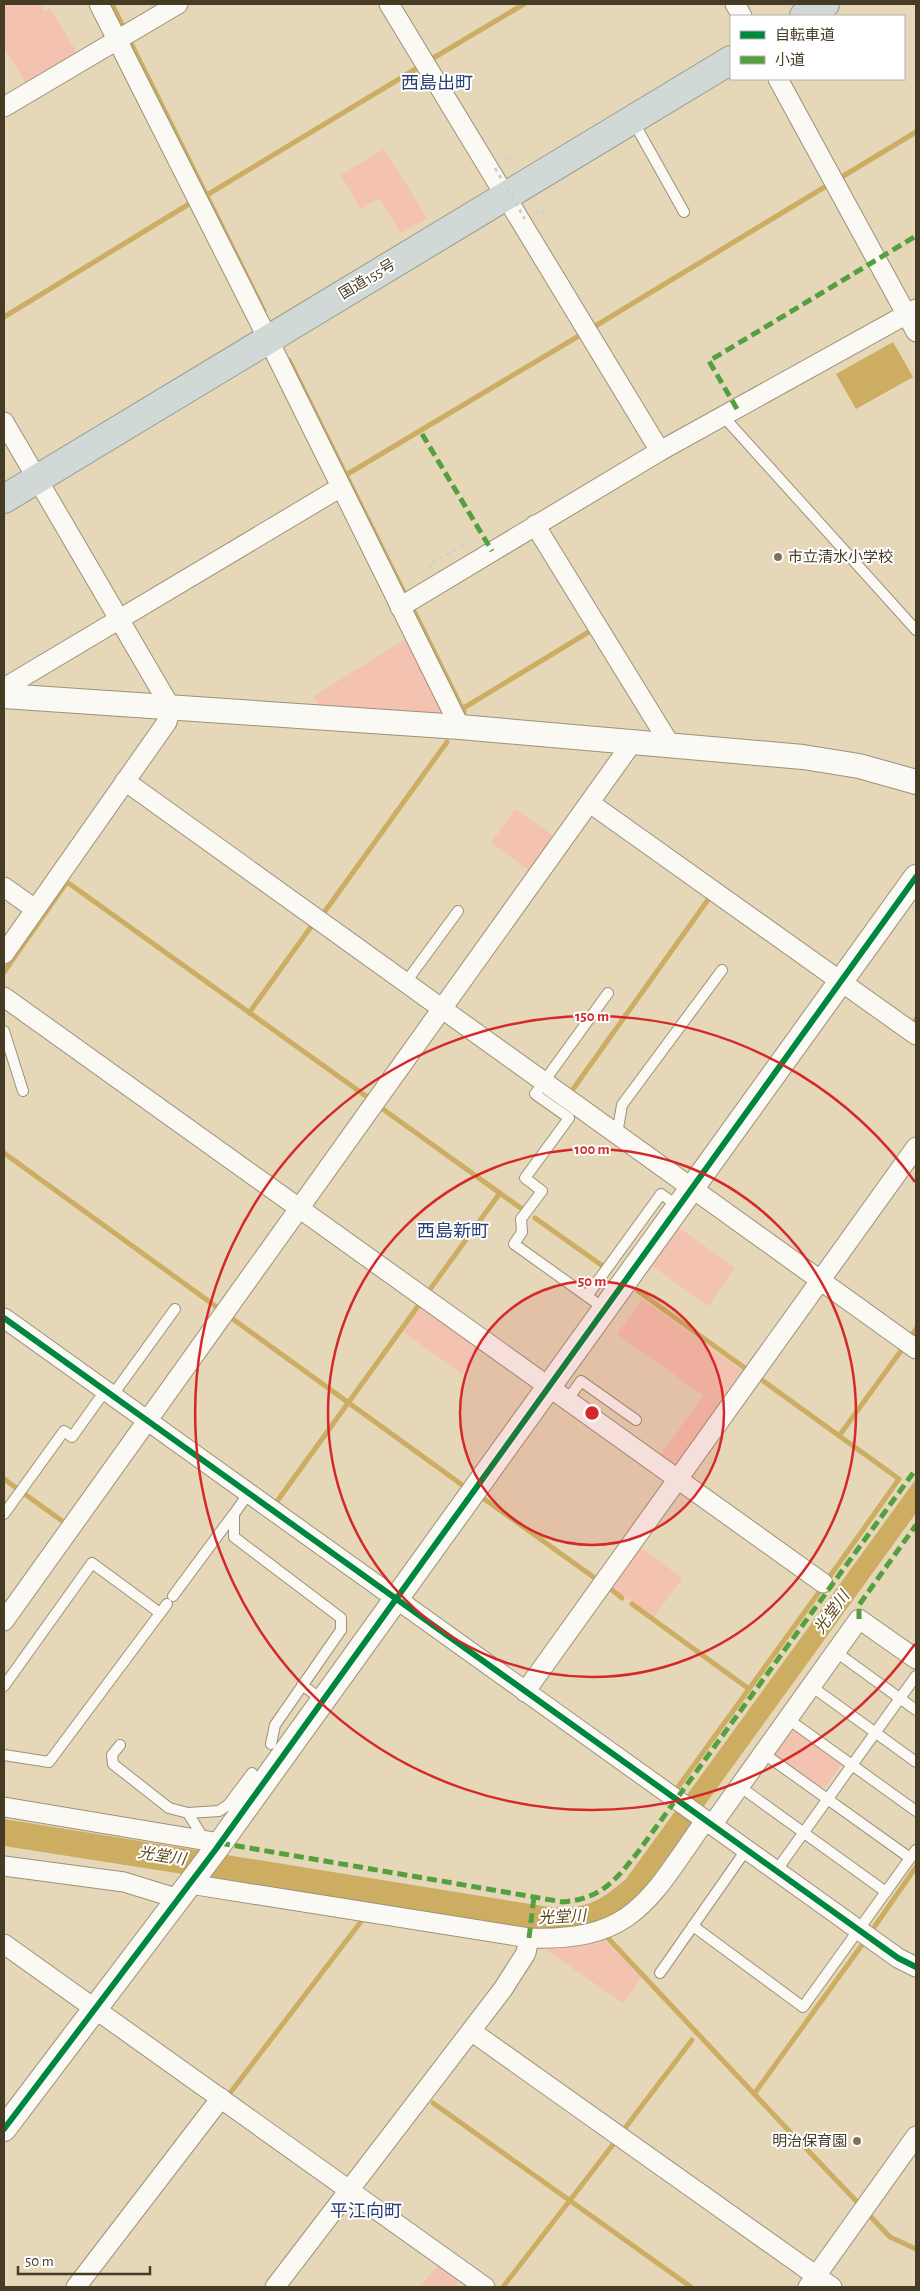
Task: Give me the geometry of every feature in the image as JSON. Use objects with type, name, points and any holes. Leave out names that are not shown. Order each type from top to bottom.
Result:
[{"type":"highway","points":[[806,15],[825,4]]},
{"type":"highway","name":"国道155号","points":[[4,499],[730,61]]},
{"type":"street","points":[[100,4],[342,487],[460,728]]},
{"type":"street","points":[[4,107],[178,4]]},
{"type":"street","points":[[389,4],[660,451]]},
{"type":"street","points":[[735,4],[741,15]]},
{"type":"street","points":[[779,80],[911,312],[916,332]]},
{"type":"street","points":[[400,607],[535,524],[660,451],[911,312]]},
{"type":"street","points":[[4,422],[171,708],[167,722],[4,954]]},
{"type":"street","points":[[4,688],[342,487]]},
{"type":"street","points":[[535,524],[671,746]]},
{"type":"street","points":[[4,696],[460,728],[803,757],[859,766],[916,782]]},
{"type":"street","points":[[4,1620],[632,743]]},
{"type":"street","points":[[126,781],[617,1134],[686,1197],[821,1280],[916,1349]]},
{"type":"street","points":[[590,802],[916,1035]]},
{"type":"street","points":[[4,2129],[187,1887],[214,1844],[324,1701],[396,1600],[559,1393],[597,1303],[686,1197],[916,877]]},
{"type":"street","points":[[4,887],[35,909]]},
{"type":"street","points":[[4,998],[679,1478],[823,1583]]},
{"type":"street","points":[[525,1692],[916,1147]]},
{"type":"street","points":[[4,1318],[858,1930],[898,1958],[916,1967]]},
{"type":"street","points":[[4,1866],[124,1882],[187,1887],[529,1938],[582,1936],[597,1932],[624,1919],[648,1902],[740,1786],[860,1619],[916,1659]]},
{"type":"street","points":[[4,1807],[214,1844]]},
{"type":"street","points":[[282,2285],[350,2190],[504,1989],[526,1953],[529,1938]]},
{"type":"street","points":[[4,1944],[485,2287]]},
{"type":"street","points":[[471,2031],[812,2282],[832,2287]]},
{"type":"street","points":[[76,2287],[221,2098]]},
{"type":"street","points":[[812,2282],[916,2136]]},
{"type":"lane","points":[[632,119],[684,212]]},
{"type":"lane","points":[[723,416],[916,630]]},
{"type":"lane","points":[[406,982],[458,911]]},
{"type":"lane","points":[[617,1134],[622,1105],[722,970]]},
{"type":"lane","points":[[597,1303],[514,1244],[522,1232],[521,1219],[542,1191],[525,1178],[569,1118],[535,1094],[608,993]]},
{"type":"lane","points":[[4,1031],[23,1091]]},
{"type":"lane","points":[[4,1514],[64,1431],[72,1437],[175,1309]]},
{"type":"lane","points":[[559,1393],[581,1381],[636,1420]]},
{"type":"lane","points":[[4,1755],[50,1762],[248,1494]]},
{"type":"lane","points":[[234,1514],[234,1537],[341,1618],[341,1630],[275,1724],[271,1744]]},
{"type":"lane","points":[[4,1686],[92,1564],[160,1613]]},
{"type":"lane","points":[[836,1652],[916,1710]]},
{"type":"lane","points":[[776,1871],[916,1676]]},
{"type":"lane","points":[[302,1685],[324,1701]]},
{"type":"lane","points":[[811,1686],[916,1762]]},
{"type":"lane","points":[[788,1719],[916,1811]]},
{"type":"lane","points":[[120,1745],[112,1755],[113,1764],[169,1808],[188,1813],[220,1811],[228,1806],[252,1774]]},
{"type":"lane","points":[[693,1926],[803,2007],[913,1854],[828,1799],[763,1753]]},
{"type":"lane","points":[[740,1786],[886,1892]]},
{"type":"lane","points":[[188,1813],[214,1844]]},
{"type":"lane","points":[[660,1973],[746,1850]]},
{"type":"path","points":[[495,168],[525,219]]},
{"type":"shaded area","points":[[4,4],[40,4],[44,11],[50,8],[79,56],[28,87],[4,47]]},
{"type":"shaded area","points":[[384,149],[427,218],[401,233],[379,198],[361,209],[341,175]]},
{"type":"shaded area","points":[[407,638],[443,711],[439,716],[320,708],[314,696]]},
{"type":"shaded area","points":[[515,809],[557,838],[533,873],[491,843]]},
{"type":"shaded area","points":[[678,1227],[735,1268],[708,1306],[651,1265]]},
{"type":"shaded area","points":[[642,1299],[748,1375],[676,1470],[659,1458],[703,1395],[617,1334]]},
{"type":"shaded area","points":[[423,1304],[482,1345],[462,1374],[403,1332]]},
{"type":"shaded area","points":[[637,1545],[682,1578],[654,1617],[608,1585]]},
{"type":"shaded area","points":[[790,1726],[842,1764],[827,1785],[820,1787],[776,1756],[774,1748]]},
{"type":"shaded area","points":[[601,1936],[641,1978],[623,2003],[545,1949]]},
{"type":"shaded area","points":[[441,2262],[461,2277],[454,2287],[420,2287]]},
{"type":"water","points":[[893,342],[913,377],[856,409],[836,374]]},
{"type":"water","name":"光堂川","points":[[916,1479],[916,1513],[639,1896],[616,1916],[580,1929],[528,1928],[4,1846],[4,1819],[549,1907],[562,1908],[591,1903],[608,1894],[626,1879]]},
{"type":"waterway","points":[[112,4],[123,26]]},
{"type":"waterway","points":[[430,60],[524,4]]},
{"type":"waterway","points":[[132,45],[264,311]]},
{"type":"waterway","points":[[207,195],[419,67]]},
{"type":"waterway","points":[[840,178],[916,132]]},
{"type":"waterway","points":[[592,328],[828,185]]},
{"type":"waterway","points":[[4,317],[189,204]]},
{"type":"waterway","points":[[346,475],[582,334]]},
{"type":"waterway","points":[[289,360],[404,592]]},
{"type":"waterway","points":[[413,609],[464,712]]},
{"type":"waterway","points":[[462,709],[592,630]]},
{"type":"waterway","points":[[323,914],[447,742]]},
{"type":"waterway","points":[[4,972],[67,882],[370,1099]]},
{"type":"waterway","points":[[571,1092],[710,897]]},
{"type":"waterway","points":[[249,1013],[313,924]]},
{"type":"waterway","points":[[909,1021],[913,1024],[916,1019]]},
{"type":"waterway","points":[[380,1107],[522,1209]]},
{"type":"waterway","points":[[4,1153],[218,1308]]},
{"type":"waterway","points":[[428,1292],[500,1193]]},
{"type":"waterway","points":[[535,1218],[604,1267]]},
{"type":"waterway","points":[[638,1291],[749,1371]]},
{"type":"waterway","points":[[278,1500],[421,1302]]},
{"type":"waterway","points":[[230,1317],[465,1487]]},
{"type":"waterway","points":[[910,1338],[916,1329]]},
{"type":"waterway","points":[[839,1436],[903,1348]]},
{"type":"waterway","points":[[759,1378],[899,1479],[828,1579]]},
{"type":"waterway","points":[[4,1479],[15,1487]]},
{"type":"waterway","points":[[26,1495],[65,1523]]},
{"type":"waterway","points":[[483,1498],[599,1581]]},
{"type":"waterway","points":[[608,1587],[622,1598]]},
{"type":"waterway","points":[[678,1787],[822,1588]]},
{"type":"waterway","points":[[632,1604],[749,1689]]},
{"type":"waterway","points":[[875,1926],[916,1867]]},
{"type":"waterway","points":[[227,2097],[363,1919]]},
{"type":"waterway","points":[[606,1936],[790,2132]]},
{"type":"waterway","points":[[754,2094],[862,1945]]},
{"type":"waterway","points":[[622,2132],[692,2040]]},
{"type":"waterway","points":[[433,2103],[691,2287]]},
{"type":"waterway","points":[[798,2140],[860,2205]]},
{"type":"waterway","points":[[503,2287],[615,2142]]},
{"type":"waterway","points":[[868,2214],[890,2237],[916,2249]]},
{"type":"marked path","points":[[737,409],[709,361],[916,236]]},
{"type":"marked path","points":[[422,434],[492,551]]},
{"type":"marked path","points":[[220,1843],[563,1902],[588,1897],[598,1892],[614,1880],[638,1852],[916,1469]]},
{"type":"marked path","points":[[859,1619],[859,1605],[916,1525]]},
{"type":"marked path","points":[[529,1938],[534,1897]]},
{"type":"cycle path","points":[[4,2129],[216,1849],[916,877]]},
{"type":"cycle path","points":[[4,1318],[898,1958],[916,1967]]},
{"type":"place","name":"市立清水小学校","points":[[778,557]]},
{"type":"place","name":"明治保育園","points":[[857,2141]]},
{"type":"district","name":"西島出町","points":[[437,83]]},
{"type":"district","name":"西島新町","points":[[453,1231]]},
{"type":"district","name":"平江向町","points":[[366,2211]]}]
